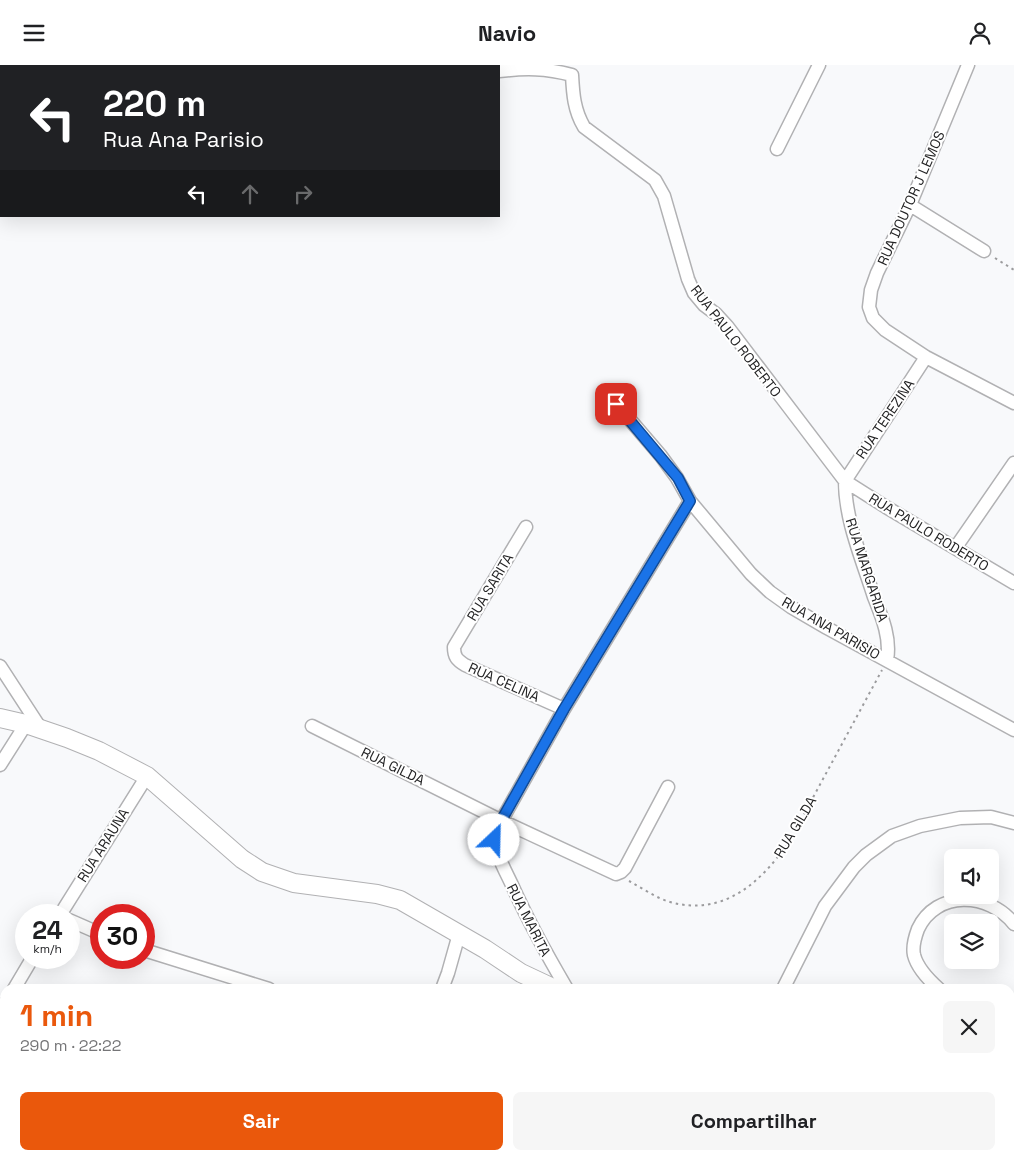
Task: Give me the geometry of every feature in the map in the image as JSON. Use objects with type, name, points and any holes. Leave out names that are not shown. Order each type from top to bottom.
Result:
[{"type":"street","points":[[777,149],[819,65]]},
{"type":"street","name":"RUA DOUTOR J LEMOS","points":[[968,65],[910,205],[871,290],[869,307],[873,318],[885,330],[926,357],[1014,403]]},
{"type":"street","points":[[500,71],[526,68],[576,70]]},
{"type":"street","name":"RUA PAULO ROBERTO","points":[[576,70],[573,97],[577,115],[584,127],[655,179],[664,196],[688,279],[694,293],[727,326],[845,481]]},
{"type":"street","points":[[910,205],[984,251]]},
{"type":"street","name":"RUA TEREZINA","points":[[845,481],[926,357]]},
{"type":"street","name":"RUA ANA PARISIO","points":[[607,393],[678,478],[690,501],[751,574],[770,592],[798,612],[1014,730]]},
{"type":"street","points":[[956,547],[1014,463]]},
{"type":"street","name":"RUA PAULO RODERTO","points":[[845,481],[1014,583]]},
{"type":"street","name":"RUA MARGARIDA","points":[[845,481],[845,497],[855,540],[890,649],[887,660]]},
{"type":"street","points":[[502,821],[564,709],[690,501]]},
{"type":"street","name":"RUA SARITA","points":[[454,647],[526,527]]},
{"type":"street","name":"RUA CELINA","points":[[454,647],[456,659],[465,665],[564,709]]},
{"type":"street","points":[[0,665],[34,727]]},
{"type":"street","points":[[0,718],[34,727],[99,751],[147,776],[242,859],[262,872],[294,883],[377,894],[400,900],[521,973],[544,984]]},
{"type":"street","name":"RUA GILDA","points":[[312,726],[502,821],[612,872]]},
{"type":"street","points":[[0,765],[34,727]]},
{"type":"street","name":"RUA ARAUNA","points":[[67,904],[147,776]]},
{"type":"street","points":[[612,872],[621,872],[624,868],[668,787]]},
{"type":"street","points":[[786,984],[825,906],[854,867],[866,855],[892,836],[920,826],[960,818],[991,817],[1014,823]]},
{"type":"street","name":"RUA MARITA","points":[[502,821],[494,834],[498,854],[525,914],[564,984]]},
{"type":"street","points":[[934,984],[928,979],[914,956],[914,939],[922,920],[939,905],[964,899],[989,904],[1008,917],[1014,924]]},
{"type":"street","points":[[444,984],[459,935]]},
{"type":"street","points":[[155,953],[253,984]]},
{"type":"street","points":[[17,984],[26,969]]},
{"type":"path","points":[[984,251],[1014,270]]},
{"type":"path","name":"RUA GILDA","points":[[612,872],[670,902],[695,905],[722,902],[747,889],[765,873],[790,840],[887,660]]},
{"type":"route","points":[[494,840],[496,830],[564,709],[690,501],[678,478],[616,404]]}]
